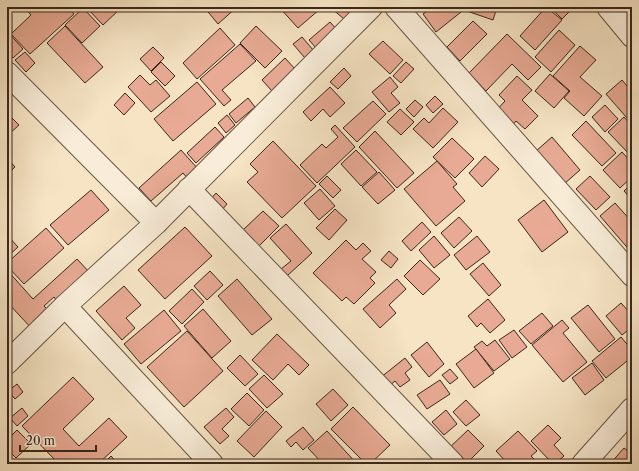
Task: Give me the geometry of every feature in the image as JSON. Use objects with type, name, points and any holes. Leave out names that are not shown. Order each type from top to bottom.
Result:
[{"type":"street","points":[[7,363],[156,223],[371,7]]},
{"type":"street","points":[[396,7],[632,275]]},
{"type":"street","points":[[608,7],[632,36]]},
{"type":"street","points":[[7,73],[156,223]]},
{"type":"street","points":[[190,189],[453,464]]},
{"type":"street","points":[[66,306],[212,464]]},
{"type":"street","points":[[583,464],[632,409]]},
{"type":"building","points":[[24,7],[68,7],[74,14],[30,54],[11,34],[31,15]]},
{"type":"building","points":[[86,7],[122,7],[103,25]]},
{"type":"building","points":[[204,7],[237,7],[218,24]]},
{"type":"building","points":[[279,7],[318,7],[320,9],[298,28]]},
{"type":"building","points":[[355,7],[344,19],[331,8]]},
{"type":"building","points":[[433,7],[457,7],[461,12],[436,32],[423,14]]},
{"type":"building","points":[[465,7],[497,7],[493,20],[464,10]]},
{"type":"building","points":[[546,7],[562,20],[535,50],[520,36]]},
{"type":"building","points":[[550,7],[574,7],[562,19]]},
{"type":"building","points":[[621,7],[632,7],[632,10],[628,14]]},
{"type":"building","points":[[83,8],[100,26],[82,43],[65,25]]},
{"type":"building","points":[[473,21],[487,34],[460,61],[447,47]]},
{"type":"building","points":[[330,22],[338,31],[317,49],[309,40]]},
{"type":"building","points":[[65,26],[103,67],[85,83],[47,43]]},
{"type":"building","points":[[256,26],[282,51],[265,68],[240,43]]},
{"type":"building","points":[[220,28],[235,45],[197,79],[183,63]]},
{"type":"building","points":[[559,30],[575,45],[551,72],[535,57]]},
{"type":"building","points":[[7,31],[23,49],[13,58],[7,52]]},
{"type":"building","points":[[507,34],[541,67],[528,80],[512,64],[486,91],[469,73]]},
{"type":"building","points":[[302,37],[314,51],[305,58],[293,44]]},
{"type":"building","points":[[383,41],[403,60],[390,74],[369,54]]},
{"type":"building","points":[[240,44],[256,61],[222,90],[231,100],[224,106],[200,79]]},
{"type":"building","points":[[580,46],[596,60],[580,77],[602,96],[584,116],[564,98],[570,91],[553,76]]},
{"type":"building","points":[[153,47],[164,58],[151,71],[140,59]]},
{"type":"building","points":[[25,52],[35,63],[26,72],[15,60]]},
{"type":"building","points":[[285,58],[295,69],[272,91],[262,80]]},
{"type":"building","points":[[161,62],[175,76],[165,86],[151,72]]},
{"type":"building","points":[[406,62],[414,69],[401,83],[393,76]]},
{"type":"building","points":[[344,68],[351,76],[338,89],[330,82]]},
{"type":"building","points":[[550,74],[569,91],[554,108],[535,91]]},
{"type":"building","points":[[140,75],[150,85],[156,80],[170,96],[151,112],[128,87]]},
{"type":"building","points":[[517,76],[532,90],[522,100],[538,116],[525,129],[516,121],[510,128],[494,113],[505,101],[499,95]]},
{"type":"building","points":[[390,77],[398,87],[391,93],[400,103],[389,112],[372,92]]},
{"type":"building","points":[[622,80],[632,92],[632,113],[627,118],[606,94]]},
{"type":"building","points":[[197,82],[216,104],[173,141],[154,119]]},
{"type":"building","points":[[330,87],[345,103],[330,117],[323,109],[311,121],[303,112]]},
{"type":"building","points":[[125,93],[135,103],[124,115],[114,105]]},
{"type":"building","points":[[435,96],[443,104],[433,113],[426,105]]},
{"type":"building","points":[[248,98],[255,107],[236,123],[229,114]]},
{"type":"building","points":[[415,100],[423,107],[414,117],[406,109]]},
{"type":"building","points":[[373,101],[386,114],[357,142],[343,128]]},
{"type":"building","points":[[605,105],[618,119],[605,132],[592,117]]},
{"type":"building","points":[[443,108],[458,122],[433,148],[413,129],[424,118],[429,123]]},
{"type":"building","points":[[400,109],[414,122],[401,135],[387,122]]},
{"type":"building","points":[[7,113],[19,125],[7,136]]},
{"type":"building","points":[[227,115],[235,125],[226,133],[218,123]]},
{"type":"building","points":[[624,117],[632,126],[632,157],[608,132]]},
{"type":"building","points":[[586,121],[616,153],[602,166],[572,135]]},
{"type":"building","points":[[335,125],[355,147],[317,183],[300,165],[322,144],[326,148],[338,137],[331,129]]},
{"type":"building","points":[[215,127],[224,137],[196,163],[187,153]]},
{"type":"building","points":[[375,131],[414,173],[397,188],[359,147]]},
{"type":"building","points":[[552,137],[580,170],[564,184],[536,151]]},
{"type":"building","points":[[452,138],[474,159],[455,178],[433,157]]},
{"type":"building","points":[[273,141],[316,186],[282,218],[247,182],[258,172],[250,164]]},
{"type":"building","points":[[181,150],[199,170],[189,180],[183,173],[151,201],[139,188]]},
{"type":"building","points":[[356,150],[377,172],[361,186],[341,164]]},
{"type":"building","points":[[622,152],[632,163],[632,177],[620,188],[603,170]]},
{"type":"building","points":[[485,156],[499,169],[482,187],[469,173]]},
{"type":"building","points":[[7,158],[15,167],[7,174]]},
{"type":"building","points":[[437,161],[457,184],[453,187],[465,201],[436,226],[404,189]]},
{"type":"building","points":[[379,172],[395,190],[378,204],[362,187]]},
{"type":"building","points":[[327,176],[341,190],[333,198],[319,184]]},
{"type":"building","points":[[590,176],[610,197],[596,210],[576,189]]},
{"type":"building","points":[[632,183],[632,200],[624,191]]},
{"type":"building","points":[[320,189],[335,206],[319,220],[304,203]]},
{"type":"building","points":[[91,190],[109,210],[68,245],[50,225]]},
{"type":"building","points":[[216,193],[227,204],[221,211],[209,201]]},
{"type":"building","points":[[544,200],[568,232],[542,252],[518,220]]},
{"type":"building","points":[[615,203],[632,222],[632,253],[600,216]]},
{"type":"building","points":[[335,209],[347,220],[329,240],[316,228]]},
{"type":"building","points":[[263,211],[279,226],[259,246],[243,230]]},
{"type":"building","points":[[459,217],[472,231],[454,248],[441,233]]},
{"type":"building","points":[[422,222],[431,232],[411,251],[402,241]]},
{"type":"building","points":[[286,224],[312,253],[287,276],[281,269],[291,261],[270,238]]},
{"type":"building","points":[[185,227],[212,256],[165,299],[138,270]]},
{"type":"building","points":[[46,228],[64,248],[24,284],[7,266],[7,263]]},
{"type":"building","points":[[7,235],[18,247],[7,257]]},
{"type":"building","points":[[434,236],[450,255],[434,268],[419,250]]},
{"type":"building","points":[[477,236],[490,252],[466,270],[454,255]]},
{"type":"building","points":[[346,240],[356,250],[363,243],[371,251],[362,259],[376,272],[370,278],[375,283],[354,304],[346,297],[342,301],[313,273]]},
{"type":"building","points":[[389,251],[398,259],[391,268],[381,260]]},
{"type":"building","points":[[77,259],[91,274],[59,303],[54,297],[44,306],[52,314],[34,331],[7,302],[7,270],[33,299]]},
{"type":"building","points":[[420,260],[440,279],[423,295],[404,276]]},
{"type":"building","points":[[483,263],[501,285],[489,296],[470,274]]},
{"type":"building","points":[[210,271],[223,285],[207,300],[194,286]]},
{"type":"building","points":[[237,279],[272,319],[252,335],[218,296]]},
{"type":"building","points":[[397,279],[406,289],[389,305],[396,313],[380,328],[363,309]]},
{"type":"building","points":[[124,286],[141,305],[126,318],[135,328],[122,340],[96,311]]},
{"type":"building","points":[[192,289],[204,302],[182,324],[169,311]]},
{"type":"building","points":[[488,299],[505,320],[490,333],[481,323],[477,327],[468,316]]},
{"type":"building","points":[[621,303],[632,315],[632,327],[622,335],[606,316]]},
{"type":"building","points":[[588,305],[615,339],[599,352],[571,318]]},
{"type":"building","points":[[203,309],[231,341],[212,358],[184,326]]},
{"type":"building","points":[[164,310],[181,331],[141,364],[124,344]]},
{"type":"building","points":[[542,313],[553,326],[531,344],[519,331]]},
{"type":"building","points":[[562,320],[569,328],[563,333],[587,362],[563,382],[532,345]]},
{"type":"building","points":[[514,330],[527,347],[512,358],[499,340]]},
{"type":"building","points":[[187,331],[223,371],[184,407],[147,367]]},
{"type":"building","points":[[277,334],[309,365],[299,375],[288,364],[273,380],[252,360]]},
{"type":"building","points":[[621,337],[632,350],[632,357],[606,378],[592,361]]},
{"type":"building","points":[[495,340],[510,359],[494,371],[474,347],[482,341],[487,346]]},
{"type":"building","points":[[427,342],[444,364],[429,377],[411,355]]},
{"type":"building","points":[[476,349],[494,373],[474,388],[456,364]]},
{"type":"building","points":[[240,355],[258,374],[245,386],[227,368]]},
{"type":"building","points":[[405,358],[412,367],[405,373],[410,380],[400,387],[395,381],[388,387],[380,378]]},
{"type":"building","points":[[592,363],[604,380],[585,395],[572,378]]},
{"type":"building","points":[[450,369],[458,378],[450,384],[442,375]]},
{"type":"building","points":[[264,375],[283,394],[267,408],[249,389]]},
{"type":"building","points":[[73,377],[94,399],[63,429],[79,446],[109,418],[127,437],[98,464],[59,464],[22,426]]},
{"type":"building","points":[[440,380],[450,394],[427,409],[417,395]]},
{"type":"building","points":[[17,384],[23,392],[15,399],[8,391]]},
{"type":"building","points":[[333,389],[348,405],[331,421],[316,404]]},
{"type":"building","points":[[247,393],[264,410],[249,426],[231,409]]},
{"type":"building","points":[[466,400],[480,415],[466,426],[453,412]]},
{"type":"building","points":[[353,407],[390,445],[370,464],[366,464],[331,429]]},
{"type":"building","points":[[22,408],[28,416],[17,426],[10,418]]},
{"type":"building","points":[[226,408],[234,417],[222,429],[229,436],[220,444],[204,427]]},
{"type":"building","points":[[446,410],[457,424],[444,435],[432,422]]},
{"type":"building","points":[[266,411],[282,427],[254,457],[237,441]]},
{"type":"building","points":[[548,425],[561,438],[554,445],[564,456],[555,464],[553,464],[531,441]]},
{"type":"building","points":[[303,427],[314,440],[303,450],[296,442],[291,447],[286,441]]},
{"type":"building","points":[[17,430],[31,444],[16,458],[7,449],[7,440]]},
{"type":"building","points":[[468,430],[484,446],[466,464],[464,464],[448,449]]},
{"type":"building","points":[[327,431],[357,464],[323,464],[308,448]]},
{"type":"building","points":[[518,431],[537,451],[531,456],[539,464],[508,464],[496,451]]},
{"type":"building","points":[[624,448],[632,454],[632,464],[610,464]]},
{"type":"building","points":[[111,456],[118,464],[103,464]]},
{"type":"building","points":[[49,460],[53,464],[44,464]]}]
